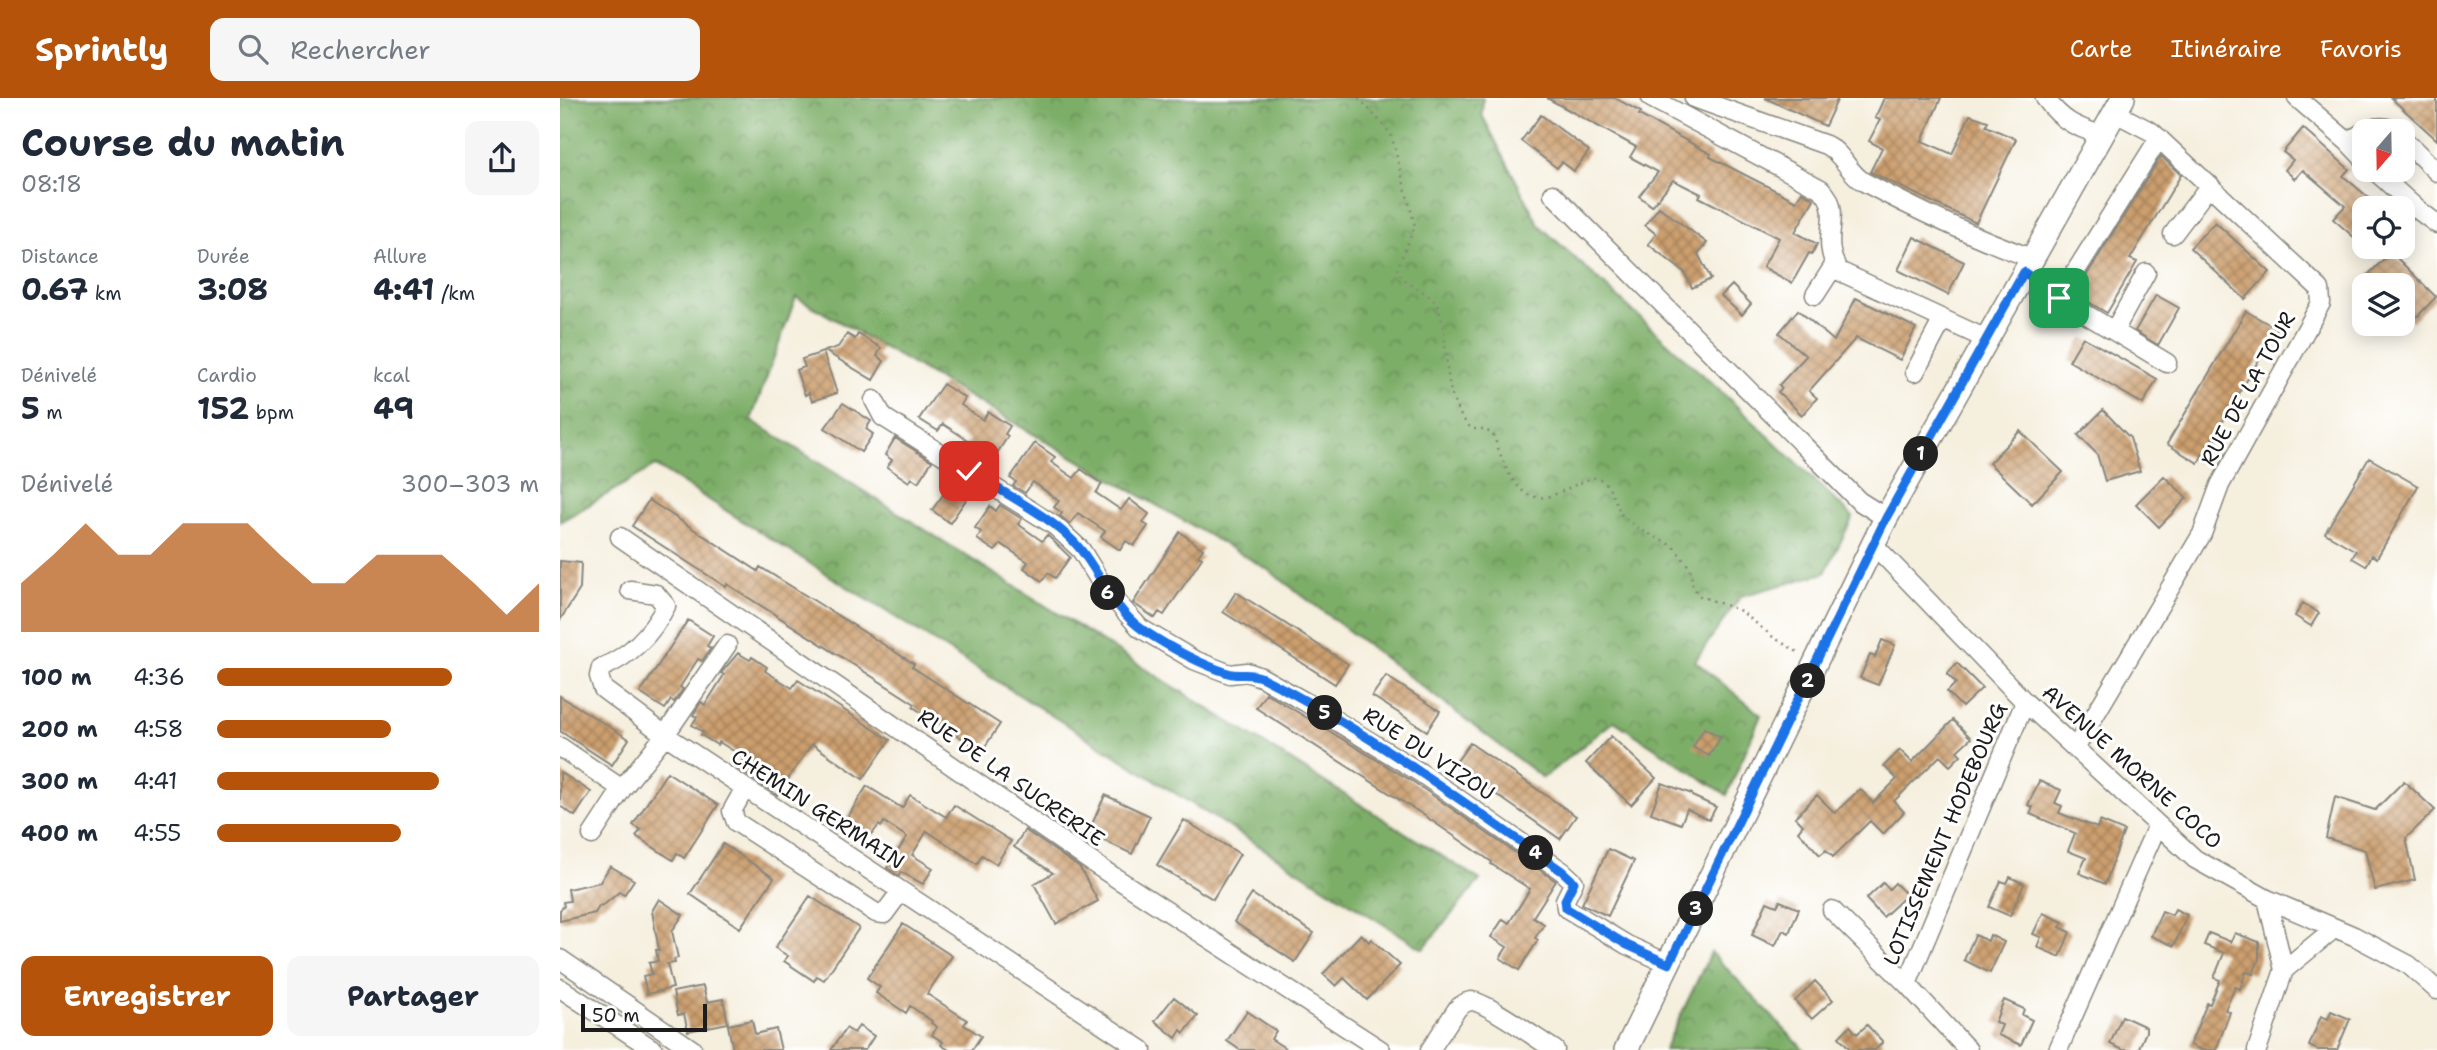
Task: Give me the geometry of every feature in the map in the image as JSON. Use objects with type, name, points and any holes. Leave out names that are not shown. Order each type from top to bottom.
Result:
[{"type":"main road","points":[[1626,1050],[1886,518],[2120,103]]},
{"type":"street","points":[[1651,98],[1821,189],[1829,196],[1833,205],[1829,237],[1830,257],[1839,271],[1986,340]]},
{"type":"street","points":[[1694,98],[1836,150],[1861,180],[2028,265],[2059,298],[2167,363]]},
{"type":"street","points":[[2297,98],[2352,146]]},
{"type":"street","points":[[2051,101],[2073,126],[2101,135]]},
{"type":"street","name":"RUE DE LA TOUR","points":[[2076,747],[2202,534],[2220,485],[2321,303],[2320,289],[2159,138],[2124,118],[2120,103]]},
{"type":"street","points":[[2059,298],[2159,138]]},
{"type":"street","points":[[2348,142],[2352,139]]},
{"type":"street","points":[[2415,151],[2437,172]]},
{"type":"street","points":[[2387,182],[2437,224]]},
{"type":"street","points":[[2173,234],[2210,185]]},
{"type":"street","points":[[1553,194],[1859,501],[1886,518]]},
{"type":"street","points":[[1815,295],[1835,264]]},
{"type":"street","points":[[2114,331],[2146,273]]},
{"type":"street","points":[[1915,372],[1943,319]]},
{"type":"street","name":"RUE DU VIZOU","points":[[874,400],[883,417],[1055,526],[1081,550],[1105,589],[1140,628],[1194,660],[1230,674],[1247,672],[1261,677],[1410,766],[1562,871],[1574,882],[1565,900],[1566,908],[1627,945],[1669,964]]},
{"type":"street","name":"RUE DE LA SUCRERIE","points":[[620,537],[1099,867],[1381,1050]]},
{"type":"street","name":"AVENUE MORNE COCO","points":[[1873,544],[2025,702],[2195,859],[2267,899],[2335,928],[2409,965],[2437,990]]},
{"type":"street","name":"CHEMIN GERMAIN","points":[[629,590],[656,594],[666,606],[656,626],[615,662],[601,668],[599,676],[603,689],[665,735],[1142,1050]]},
{"type":"street","points":[[592,835],[622,789],[665,735],[727,645]]},
{"type":"street","name":"LOTISSEMENT HODEBOURG","points":[[1907,984],[2025,702]]},
{"type":"street","points":[[560,747],[622,789]]},
{"type":"street","points":[[745,788],[732,811],[732,817],[758,837],[876,913],[884,914],[901,891]]},
{"type":"street","points":[[2059,1050],[2157,826]]},
{"type":"street","points":[[2267,899],[2284,970]]},
{"type":"street","points":[[1832,910],[1907,984],[1968,1050]]},
{"type":"street","points":[[2257,1050],[2284,970],[2335,928]]},
{"type":"street","points":[[560,960],[693,1050]]},
{"type":"street","points":[[560,988],[654,1050]]},
{"type":"street","points":[[1430,1050],[1457,1009],[1471,1001],[1485,1006],[1555,1050]]},
{"type":"path","points":[[1359,98],[1391,134],[1415,226],[1397,269],[1405,281],[1429,294],[1438,306],[1446,334],[1447,375],[1452,398],[1472,429],[1483,429],[1493,434],[1508,472],[1519,489],[1534,497],[1553,496],[1580,481],[1597,477],[1608,485],[1620,514],[1636,527],[1674,547],[1690,568],[1693,587],[1700,596],[1741,611],[1793,652]]},
{"type":"green space","points":[[560,98],[1483,98],[1482,115],[1539,225],[1853,517],[1825,573],[1741,596],[1695,661],[1761,715],[1727,795],[1614,721],[1543,778],[1267,569],[796,297],[751,420],[1480,880],[1423,949],[655,466],[560,522]]},
{"type":"green space","points":[[1711,952],[1804,1050],[1664,1050]]},
{"type":"building","points":[[1547,98],[1615,98],[1641,112],[1639,115],[1711,154],[1710,157],[1796,201],[1802,192],[1814,199],[1795,232],[1817,244],[1812,254],[1809,253],[1792,283],[1763,267],[1779,238],[1699,197],[1701,194],[1673,180],[1652,206],[1639,196],[1658,172],[1630,157],[1636,147]]},
{"type":"building","points":[[1765,98],[1838,98],[1825,126]]},
{"type":"building","points":[[1884,98],[1941,98],[1922,141],[1952,154],[1970,115],[1988,121],[1986,126],[2016,139],[1976,223],[1870,172],[1882,148],[1869,141],[1880,120],[1875,118]]},
{"type":"building","points":[[2391,98],[2437,98],[2437,140],[2415,119]]},
{"type":"building","points":[[1541,115],[1589,151],[1574,171],[1562,162],[1557,168],[1521,141]]},
{"type":"building","points":[[2303,128],[2349,169],[2343,176],[2367,196],[2352,196],[2352,235],[2333,219],[2345,206],[2303,170],[2295,179],[2285,170],[2293,160],[2283,152]]},
{"type":"building","points":[[2161,156],[2181,175],[2130,259],[2137,262],[2107,313],[2075,294]]},
{"type":"building","points":[[1659,207],[1707,243],[1698,254],[1711,279],[1692,288],[1684,272],[1648,244],[1656,234],[1645,225]]},
{"type":"building","points":[[2215,222],[2270,272],[2245,299],[2190,248]]},
{"type":"building","points":[[1914,237],[1964,262],[1948,295],[1898,270]]},
{"type":"building","points":[[2384,259],[2398,259],[2412,273],[2370,273]]},
{"type":"building","points":[[2415,276],[2436,297],[2415,319]]},
{"type":"building","points":[[1732,285],[1751,304],[1742,315],[1721,296]]},
{"type":"building","points":[[2156,295],[2179,308],[2158,345],[2135,331]]},
{"type":"building","points":[[1856,298],[1916,328],[1900,360],[1856,338],[1809,391],[1817,398],[1802,415],[1778,392],[1782,388],[1779,385],[1806,356],[1779,333],[1798,310],[1834,341]]},
{"type":"building","points":[[2246,311],[2277,329],[2198,463],[2167,444]]},
{"type":"building","points":[[847,334],[855,339],[858,334],[881,348],[877,356],[884,361],[873,380],[825,351],[838,347]]},
{"type":"building","points":[[2083,337],[2157,379],[2143,404],[2069,361]]},
{"type":"building","points":[[823,352],[837,393],[812,401],[809,393],[805,395],[796,370],[805,367],[802,359]]},
{"type":"building","points":[[943,384],[965,398],[961,405],[983,420],[988,412],[1010,426],[1005,434],[1008,436],[994,458],[985,453],[981,459],[964,448],[969,441],[943,424],[938,431],[919,419]]},
{"type":"building","points":[[843,403],[871,421],[866,429],[873,434],[861,452],[825,428]]},
{"type":"building","points":[[2103,410],[2130,438],[2140,471],[2105,481],[2097,454],[2078,435]]},
{"type":"building","points":[[2020,431],[2063,472],[2032,504],[1989,463]]},
{"type":"building","points":[[895,438],[932,461],[918,482],[912,478],[909,482],[887,467],[892,460],[885,455]]},
{"type":"building","points":[[1035,443],[1055,457],[1051,462],[1074,478],[1081,469],[1102,484],[1096,493],[1121,510],[1129,499],[1149,514],[1143,523],[1148,526],[1134,546],[1126,541],[1120,550],[1101,537],[1105,531],[1078,513],[1070,524],[1054,507],[1059,501],[1033,482],[1025,493],[1013,486],[1016,482],[1010,478]]},
{"type":"building","points":[[2369,458],[2418,486],[2377,558],[2372,555],[2366,566],[2352,558],[2356,551],[2325,533]]},
{"type":"building","points":[[2164,476],[2187,498],[2159,527],[2136,504]]},
{"type":"building","points":[[956,477],[974,488],[950,523],[932,510]]},
{"type":"building","points":[[649,500],[758,571],[760,567],[914,664],[912,667],[1000,724],[982,751],[913,707],[915,704],[632,526]]},
{"type":"building","points":[[1000,505],[1022,519],[1018,524],[1042,541],[1047,535],[1070,557],[1055,578],[1048,573],[1042,581],[1024,568],[1028,562],[1001,544],[995,551],[977,539],[981,532],[975,528],[990,506],[996,511]]},
{"type":"building","points":[[1180,532],[1203,549],[1198,556],[1202,558],[1164,615],[1159,612],[1155,618],[1133,603]]},
{"type":"building","points":[[560,561],[581,563],[580,589],[560,620]]},
{"type":"building","points":[[1236,592],[1348,664],[1335,684],[1223,612]]},
{"type":"building","points":[[2303,603],[2319,613],[2311,626],[2295,616]]},
{"type":"building","points":[[688,620],[713,636],[707,646],[711,648],[702,661],[698,659],[680,687],[683,689],[665,709],[640,693]]},
{"type":"building","points":[[1882,640],[1895,645],[1878,685],[1860,678],[1870,655],[1875,657]]},
{"type":"building","points":[[738,653],[750,660],[752,657],[767,667],[765,671],[792,688],[798,680],[890,740],[863,779],[812,744],[777,795],[738,769],[745,758],[719,742],[717,745],[701,735],[703,732],[692,725],[697,717],[693,715],[701,702],[705,705],[724,675],[721,673]]},
{"type":"building","points":[[1957,663],[1982,688],[1962,707],[1947,692],[1956,683],[1947,674]]},
{"type":"building","points":[[1386,676],[1440,711],[1427,731],[1372,696]]},
{"type":"building","points":[[1266,693],[1415,783],[1556,881],[1533,917],[1544,924],[1535,938],[1538,940],[1519,970],[1500,958],[1507,947],[1491,937],[1503,919],[1509,923],[1530,889],[1422,814],[1256,708]]},
{"type":"building","points":[[560,696],[629,739],[612,765],[560,731]]},
{"type":"building","points":[[1953,720],[1971,738],[1957,751],[1961,755],[1950,766],[1940,756],[1894,801],[1904,812],[1883,834],[1870,821],[1833,857],[1826,850],[1820,855],[1798,831],[1803,825],[1795,817],[1817,795],[1835,813],[1860,789],[1873,803],[1897,779],[1884,766],[1900,750],[1912,762]]},
{"type":"building","points":[[1704,728],[1721,737],[1709,756],[1693,747]]},
{"type":"building","points":[[1611,736],[1656,778],[1631,805],[1586,763]]},
{"type":"building","points":[[1470,743],[1576,816],[1560,839],[1454,765]]},
{"type":"building","points":[[560,772],[591,792],[575,816],[560,806]]},
{"type":"building","points":[[667,772],[718,805],[684,858],[677,853],[673,860],[636,836],[641,830],[633,825]]},
{"type":"building","points":[[2039,781],[2061,790],[2055,803],[2062,806],[2059,813],[2097,828],[2100,821],[2124,831],[2105,884],[2079,873],[2086,858],[2068,851],[2075,833],[2030,814],[2033,807],[2028,805]]},
{"type":"building","points":[[2404,781],[2435,810],[2406,838],[2415,880],[2375,890],[2365,850],[2326,838],[2335,797],[2375,810]]},
{"type":"building","points":[[1662,783],[1692,794],[1716,807],[1709,820],[1687,809],[1681,824],[1651,813]]},
{"type":"building","points":[[867,786],[902,808],[910,795],[946,817],[954,805],[1011,841],[996,864],[982,855],[977,864],[927,831],[912,855],[933,868],[923,884],[901,872],[899,876],[887,868],[907,837],[884,822],[872,834],[867,831],[864,836],[844,823]]},
{"type":"building","points":[[1105,795],[1150,816],[1132,854],[1088,833]]},
{"type":"building","points":[[1184,820],[1240,854],[1213,899],[1157,865]]},
{"type":"building","points":[[1025,830],[1080,868],[1098,901],[1056,924],[1034,884],[1053,873],[1014,847]]},
{"type":"building","points":[[723,844],[774,878],[740,928],[690,894]]},
{"type":"building","points":[[1608,849],[1634,861],[1608,916],[1582,904]]},
{"type":"building","points":[[610,866],[634,880],[624,895],[619,892],[599,906],[595,913],[560,921],[563,902],[570,901],[568,889],[600,882]]},
{"type":"building","points":[[2010,877],[2024,884],[2010,916],[1989,907],[2001,881],[2007,883]]},
{"type":"building","points":[[1883,883],[1889,889],[1895,883],[1907,895],[1883,917],[1866,899]]},
{"type":"building","points":[[1252,894],[1314,933],[1295,962],[1234,922]]},
{"type":"building","points":[[810,896],[859,928],[824,980],[817,976],[814,981],[784,961],[788,956],[775,948]]},
{"type":"building","points":[[659,899],[683,915],[672,931],[678,958],[674,959],[675,963],[667,964],[673,988],[647,994],[643,976],[652,974],[649,963],[658,961],[656,950],[659,950],[652,911]]},
{"type":"building","points":[[1780,901],[1799,909],[1789,933],[1783,930],[1775,946],[1752,935],[1767,902],[1777,906]]},
{"type":"building","points":[[2175,909],[2187,915],[2174,946],[2151,936],[2162,911],[2172,915]]},
{"type":"building","points":[[2043,913],[2063,922],[2060,927],[2070,932],[2060,957],[2037,947],[2041,937],[2033,934]]},
{"type":"building","points":[[903,924],[952,956],[927,994],[967,1020],[964,1025],[981,1036],[972,1050],[949,1050],[941,1045],[943,1042],[932,1035],[937,1027],[932,1021],[910,1006],[906,1013],[876,993],[880,987],[867,978]]},
{"type":"building","points":[[2209,933],[2231,942],[2235,933],[2259,942],[2259,959],[2253,974],[2246,972],[2240,989],[2235,987],[2225,1010],[2230,1012],[2216,1050],[2202,1050],[2190,1045],[2207,1003],[2210,1004],[2220,980],[2214,978],[2224,953],[2204,945]]},
{"type":"building","points":[[1361,934],[1369,942],[1371,939],[1400,965],[1367,1000],[1344,978],[1336,986],[1323,974]]},
{"type":"building","points":[[1975,935],[1988,941],[1990,935],[2004,942],[1990,973],[1964,960]]},
{"type":"building","points":[[1815,981],[1833,1000],[1812,1019],[1795,1001]]},
{"type":"building","points":[[703,986],[707,1002],[723,999],[728,1023],[688,1031],[684,1014],[678,1015],[673,992]]},
{"type":"building","points":[[1174,997],[1198,1016],[1184,1033],[1181,1030],[1176,1038],[1155,1021]]},
{"type":"building","points":[[2004,1000],[2024,1009],[2022,1015],[2032,1020],[2021,1045],[1998,1035],[2002,1025],[1995,1022]]},
{"type":"building","points":[[1247,1011],[1276,1031],[1271,1039],[1288,1050],[1240,1050],[1227,1041]]},
{"type":"building","points":[[2331,1011],[2350,1019],[2337,1050],[2318,1050],[2309,1046],[2321,1016],[2328,1019]]},
{"type":"building","points":[[2122,1016],[2146,1027],[2138,1050],[2123,1050],[2110,1044]]},
{"type":"building","points":[[752,1020],[755,1034],[776,1029],[781,1050],[733,1050],[728,1025]]},
{"type":"building","points":[[1867,1025],[1883,1042],[1875,1050],[1851,1050],[1839,1037],[1850,1026],[1857,1034]]},
{"type":"building","points":[[859,1026],[874,1036],[865,1050],[831,1050],[846,1028],[854,1033]]},
{"type":"route","points":[[969,471],[1055,526],[1081,550],[1105,589],[1140,628],[1194,660],[1230,674],[1247,672],[1261,677],[1421,773],[1574,882],[1565,900],[1566,908],[1627,945],[1669,964],[1886,518],[2024,272],[2059,298]]}]
